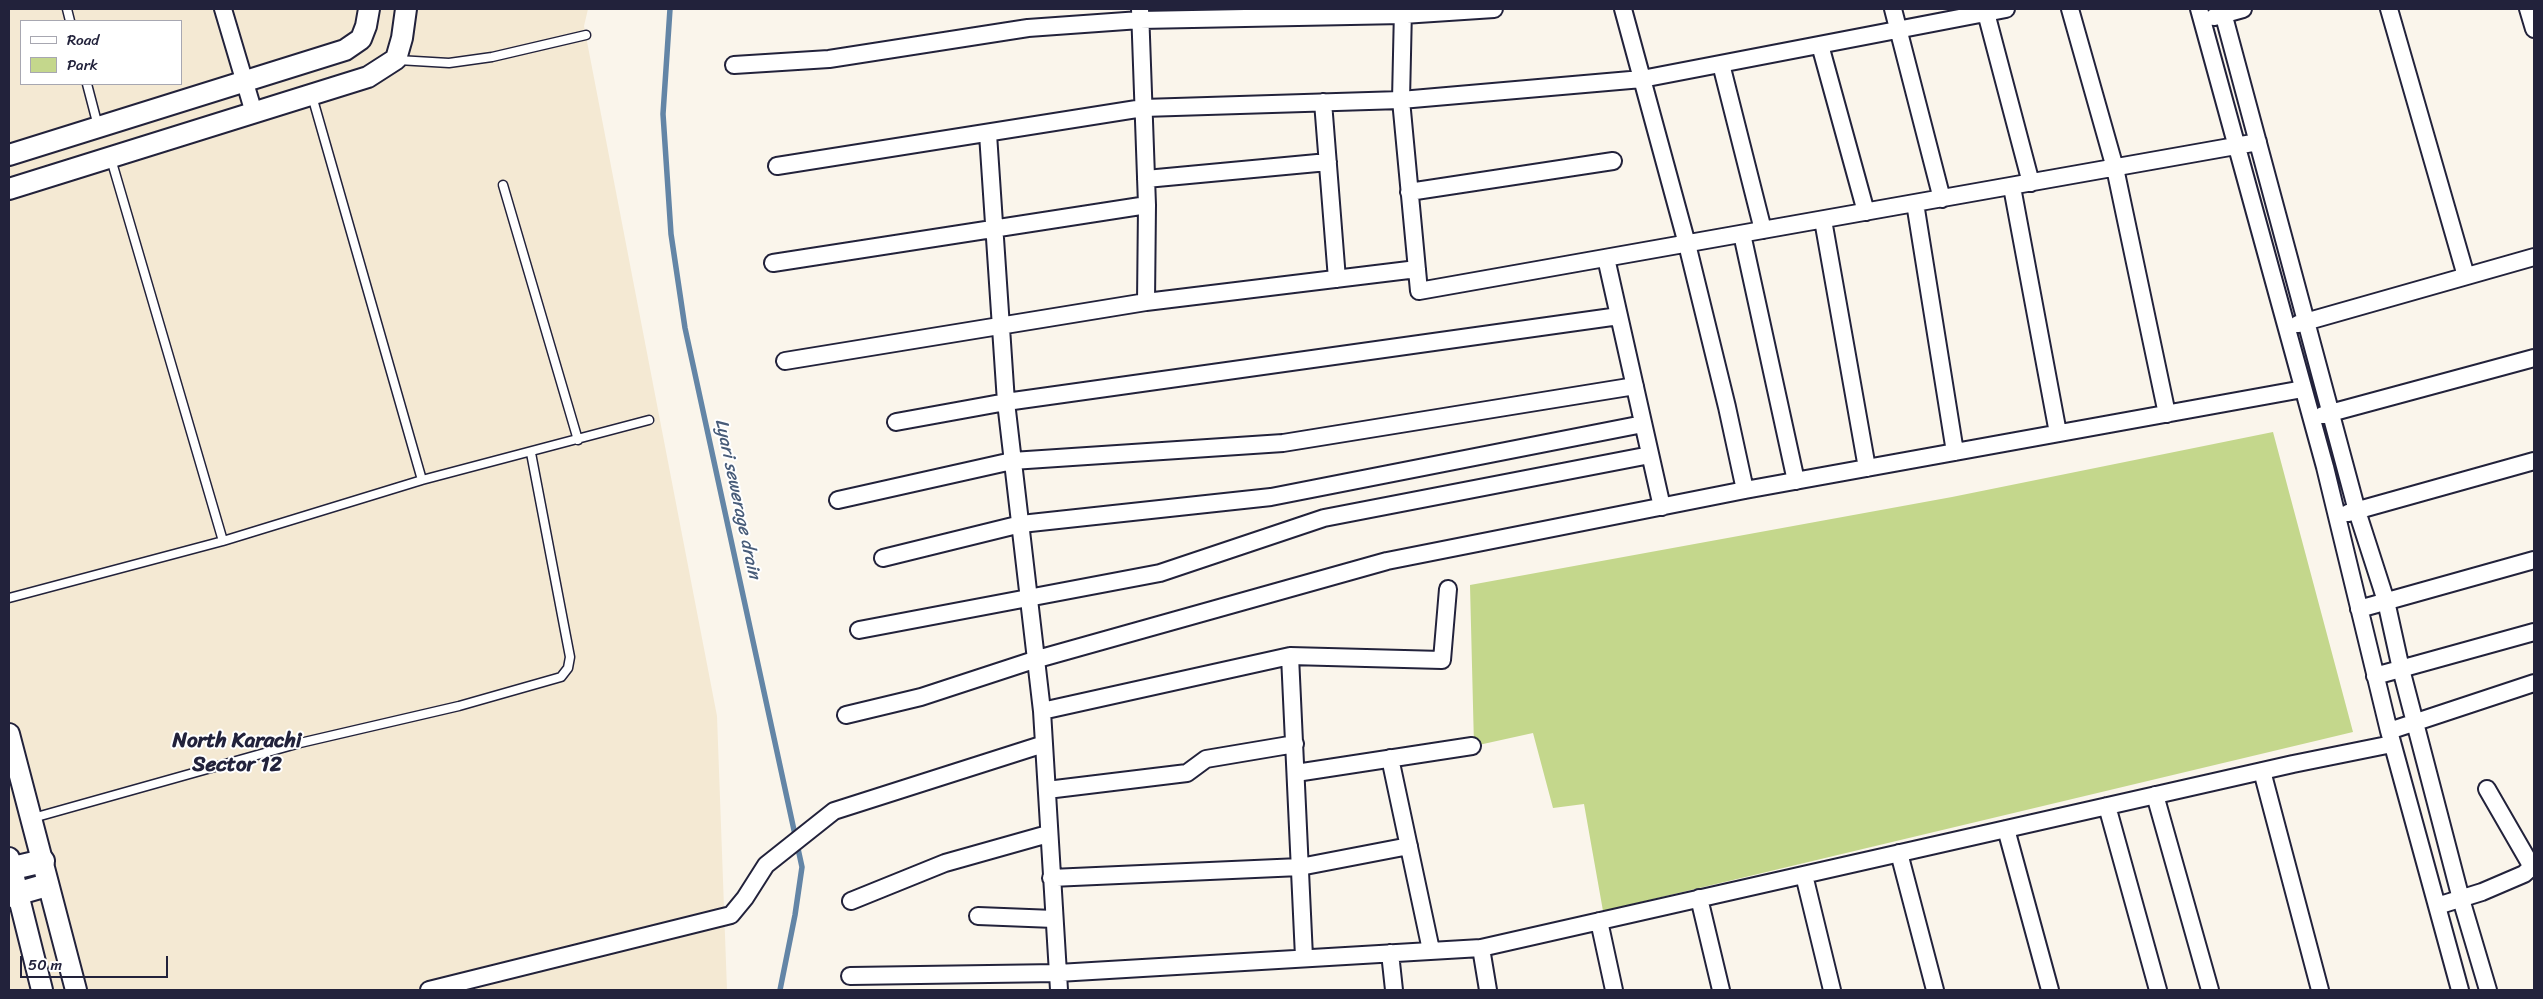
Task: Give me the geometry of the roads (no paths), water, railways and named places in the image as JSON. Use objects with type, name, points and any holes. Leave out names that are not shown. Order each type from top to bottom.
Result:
[{"type":"main road","points":[[10,865],[43,861]]},
{"type":"main road","points":[[12,895],[47,885]]},
{"type":"street","points":[[223,9],[243,82],[254,113]]},
{"type":"street","points":[[9,155],[345,50],[360,39],[366,26],[370,9]]},
{"type":"street","points":[[9,189],[112,159],[368,77],[396,60],[402,38],[406,9]]},
{"type":"street","points":[[734,65],[829,59],[1028,28],[1140,14],[1403,12],[1494,9]]},
{"type":"street","points":[[1623,9],[1687,244],[1727,406],[1745,490]]},
{"type":"street","points":[[1893,9],[1942,199]]},
{"type":"street","points":[[777,166],[1143,108],[1401,100],[1642,79],[1899,30],[1986,11],[2006,9]]},
{"type":"street","points":[[2070,9],[2115,168],[2167,414]]},
{"type":"street","points":[[2243,9],[2200,15],[2303,388],[2337,516],[2391,738],[2460,990]]},
{"type":"street","points":[[2389,9],[2466,276]]},
{"type":"street","points":[[2528,9],[2534,29]]},
{"type":"street","points":[[1986,11],[2031,183]]},
{"type":"street","points":[[1403,12],[1401,100],[1418,291],[2258,142]]},
{"type":"street","points":[[2223,12],[2308,321],[2357,511],[2386,602],[2401,669],[2461,899],[2488,990]]},
{"type":"street","points":[[1140,14],[1147,205],[1146,302]]},
{"type":"street","points":[[1820,44],[1866,212]]},
{"type":"street","points":[[1720,64],[1764,230]]},
{"type":"street","points":[[1323,102],[1337,279]]},
{"type":"street","points":[[988,134],[1006,402],[1034,660],[1042,711],[1059,990]]},
{"type":"street","points":[[1410,192],[1613,161]]},
{"type":"street","points":[[1146,179],[1328,162]]},
{"type":"street","points":[[2012,187],[2058,433]]},
{"type":"street","points":[[1915,204],[1955,452]]},
{"type":"street","points":[[773,263],[1147,205]]},
{"type":"street","points":[[1823,220],[1867,468]]},
{"type":"street","points":[[1742,234],[1796,481]]},
{"type":"street","points":[[2286,327],[2534,257]]},
{"type":"street","points":[[1606,258],[1662,507]]},
{"type":"street","points":[[785,361],[1146,302],[1417,269]]},
{"type":"street","points":[[896,422],[1006,402],[1619,316]]},
{"type":"street","points":[[2311,418],[2534,358]]},
{"type":"street","points":[[838,500],[1012,461],[1283,443],[1635,386]]},
{"type":"street","points":[[846,715],[930,694],[1034,660],[1387,561],[1745,490],[2303,388]]},
{"type":"street","points":[[883,558],[1020,524],[1271,497],[1643,424]]},
{"type":"street","points":[[859,630],[1160,573],[1324,518],[1650,455]]},
{"type":"street","points":[[2337,516],[2534,461]]},
{"type":"street","points":[[2359,609],[2534,560]]},
{"type":"street","points":[[1042,711],[1290,656],[1442,660],[1448,589]]},
{"type":"street","points":[[2375,676],[2534,632]]},
{"type":"street","points":[[1290,656],[1304,957]]},
{"type":"street","points":[[850,976],[1058,973],[1481,948],[2262,771],[2391,738],[2415,723],[2534,682]]},
{"type":"street","points":[[9,734],[76,990]]},
{"type":"street","points":[[429,990],[730,915],[745,898],[766,865],[834,810],[1044,744]]},
{"type":"street","points":[[1047,790],[1187,773],[1206,759],[1295,744]]},
{"type":"street","points":[[1296,773],[1472,746]]},
{"type":"street","points":[[1390,758],[1431,950]]},
{"type":"street","points":[[2262,771],[2320,990]]},
{"type":"street","points":[[2437,906],[2461,899],[2524,874],[2533,866],[2487,789]]},
{"type":"street","points":[[2155,795],[2210,990]]},
{"type":"street","points":[[2107,806],[2158,990]]},
{"type":"street","points":[[2006,829],[2050,990]]},
{"type":"street","points":[[851,901],[945,862],[1048,834]]},
{"type":"street","points":[[1051,878],[1300,867],[1409,846]]},
{"type":"street","points":[[1899,853],[1935,990]]},
{"type":"street","points":[[10,865],[12,895],[42,990]]},
{"type":"street","points":[[1804,875],[1832,990]]},
{"type":"street","points":[[1699,898],[1721,990]]},
{"type":"street","points":[[978,916],[1054,918]]},
{"type":"street","points":[[1599,921],[1614,990]]},
{"type":"street","points":[[1481,948],[1488,990]]},
{"type":"street","points":[[1390,952],[1394,990]]},
{"type":"lane","points":[[396,60],[449,63],[492,57],[586,35]]},
{"type":"lane","points":[[87,85],[99,128]]},
{"type":"lane","points":[[312,96],[422,480]]},
{"type":"lane","points":[[112,159],[223,540]]},
{"type":"lane","points":[[503,185],[578,440]]},
{"type":"lane","points":[[9,598],[223,540],[422,480],[531,453],[648,420]]},
{"type":"lane","points":[[31,818],[300,743],[459,706],[561,677],[568,668],[570,657],[531,453]]},
{"type":"waterway","name":"Lyari sewerage drain","points":[[670,9],[663,114],[671,234],[685,328],[802,867],[795,915],[780,990]]},
{"type":"district","name":"North Karachi Sector 12","points":[[237,754]]}]
